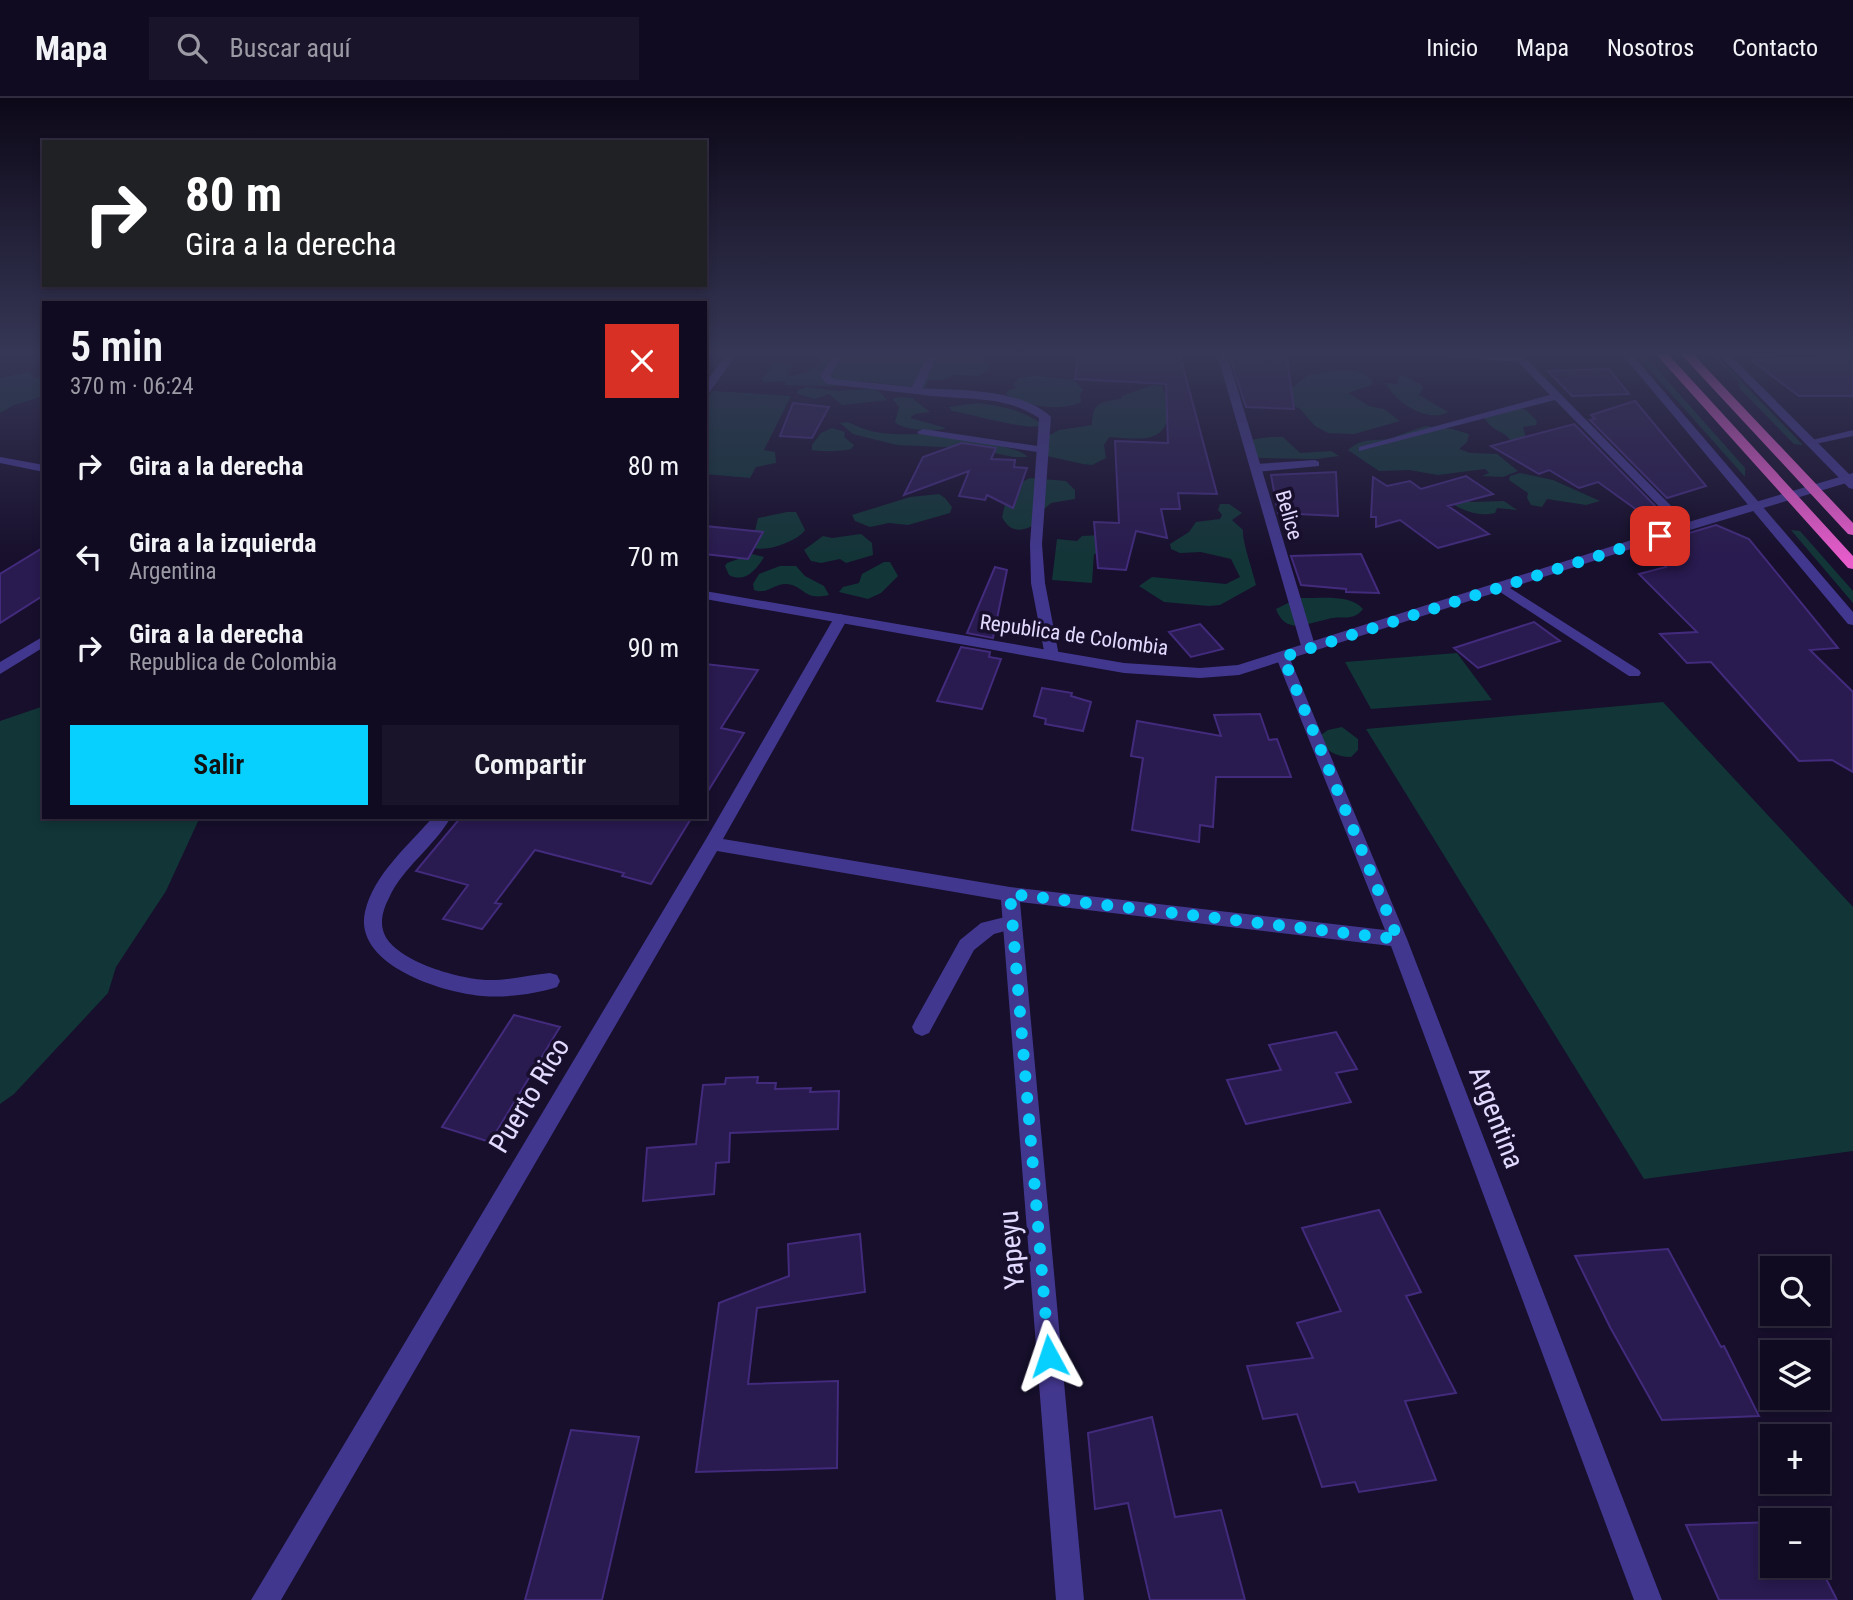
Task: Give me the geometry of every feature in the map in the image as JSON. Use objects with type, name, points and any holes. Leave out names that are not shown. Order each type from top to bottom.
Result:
[{"type":"highway","points":[[1724,422],[1853,565]]},
{"type":"highway","points":[[1750,422],[1853,531]]},
{"type":"street","points":[[1045,422],[1036,544],[1038,583],[1052,656]]},
{"type":"street","name":"Belice","points":[[1242,422],[1309,649]]},
{"type":"street","points":[[1363,449],[1463,422]]},
{"type":"street","points":[[1584,422],[1686,527]]},
{"type":"street","points":[[1686,422],[1853,621]]},
{"type":"street","points":[[1790,422],[1851,480]]},
{"type":"street","points":[[923,432],[1044,450]]},
{"type":"street","points":[[1810,442],[1853,433]]},
{"type":"street","points":[[0,460],[42,469]]},
{"type":"street","points":[[1256,468],[1315,464]]},
{"type":"street","name":"Republica de Colombia","points":[[707,595],[1124,668],[1200,673],[1239,670],[1686,527],[1851,480]]},
{"type":"street","points":[[1502,587],[1634,673]]},
{"type":"street","name":"Puerto Rico","points":[[265,1600],[712,844],[841,618]]},
{"type":"street","points":[[0,669],[42,640]]},
{"type":"street","name":"Argentina","points":[[1283,657],[1398,939],[1648,1600]]},
{"type":"street","points":[[441,819],[390,880],[373,913],[372,931],[388,952],[415,969],[451,984],[488,988],[550,981]]},
{"type":"street","points":[[712,844],[1010,894],[1398,939]]},
{"type":"street","name":"Yapeyu","points":[[1010,894],[1070,1600]]},
{"type":"street","points":[[922,1027],[967,945],[988,928],[1013,922]]},
{"type":"green space","points":[[707,422],[778,422],[764,450],[775,452],[776,463],[756,467],[750,478],[707,474]]},
{"type":"green space","points":[[848,422],[879,433],[956,435],[994,442],[1028,457],[968,448],[897,445],[853,434],[840,423]]},
{"type":"green space","points":[[895,422],[925,422],[946,428],[919,430]]},
{"type":"green space","points":[[1002,422],[1038,422],[1043,425],[1027,426]]},
{"type":"green space","points":[[1092,422],[1167,422],[1155,436],[1136,439],[1109,437],[1104,445],[1106,458],[1092,465],[1047,456],[1042,439],[1059,430],[1092,425]]},
{"type":"green space","points":[[1312,422],[1396,422],[1354,434],[1328,433]]},
{"type":"green space","points":[[1488,422],[1537,422],[1536,425],[1523,427],[1526,438],[1511,442]]},
{"type":"green space","points":[[1696,422],[1704,422],[1745,468],[1745,477]]},
{"type":"green space","points":[[1772,422],[1781,422],[1803,445],[1794,444]]},
{"type":"green space","points":[[1426,426],[1469,434],[1467,442],[1459,449],[1470,453],[1497,454],[1518,471],[1503,477],[1482,476],[1489,473],[1485,469],[1438,475],[1409,470],[1379,471],[1348,450],[1360,442],[1389,439]]},
{"type":"green space","points":[[832,428],[845,432],[844,437],[854,445],[851,449],[812,450],[812,445],[821,433]]},
{"type":"green space","points":[[1283,437],[1300,453],[1331,451],[1339,456],[1316,459],[1256,456],[1250,440]]},
{"type":"green space","points":[[1520,473],[1553,480],[1600,501],[1586,505],[1547,499],[1542,507],[1531,505],[1527,498],[1528,493],[1509,480],[1510,476]]},
{"type":"green space","points":[[1030,478],[1066,481],[1075,490],[1075,499],[1051,503],[1036,516],[1039,522],[1029,528],[1014,529],[1002,517],[1009,488]]},
{"type":"green space","points":[[939,494],[952,507],[950,513],[908,525],[889,523],[870,527],[855,521],[852,515],[910,497]]},
{"type":"green space","points":[[1441,495],[1472,502],[1504,501],[1517,510],[1497,508],[1495,513],[1473,513],[1459,508]]},
{"type":"green space","points":[[1220,504],[1229,504],[1242,513],[1232,520],[1243,530],[1256,585],[1220,605],[1209,606],[1164,602],[1139,586],[1152,577],[1226,584],[1240,577],[1231,559],[1201,552],[1180,553],[1171,549],[1170,544],[1189,532],[1196,522],[1220,519]]},
{"type":"green space","points":[[796,512],[805,530],[796,538],[774,547],[760,549],[745,541],[755,531],[758,518]]},
{"type":"green space","points":[[1791,530],[1800,531],[1853,591],[1853,603]]},
{"type":"green space","points":[[861,534],[872,543],[873,555],[846,563],[840,559],[821,563],[811,561],[804,550],[823,536],[832,538]]},
{"type":"green space","points":[[1101,535],[1109,553],[1094,554],[1092,583],[1052,580],[1057,539],[1077,541],[1082,536]]},
{"type":"green space","points":[[752,554],[764,557],[753,571],[740,578],[729,575],[725,566],[727,563]]},
{"type":"green space","points":[[884,562],[890,562],[898,576],[881,593],[868,599],[839,592],[843,587],[859,583],[862,574]]},
{"type":"green space","points":[[780,566],[796,566],[805,576],[824,586],[829,595],[809,595],[787,584],[763,591],[754,590],[753,584],[759,574]]},
{"type":"green space","points":[[1298,598],[1342,599],[1363,609],[1351,617],[1298,626],[1286,623],[1276,609]]},
{"type":"green space","points":[[1457,653],[1492,700],[1371,709],[1345,662]]},
{"type":"green space","points":[[1663,702],[1853,907],[1853,1151],[1644,1179],[1366,729]]},
{"type":"green space","points":[[42,707],[42,819],[199,819],[166,891],[116,967],[108,993],[14,1094],[0,1104],[0,721]]},
{"type":"green space","points":[[1342,727],[1358,739],[1358,750],[1351,757],[1331,752],[1318,737],[1328,730]]},
{"type":"building","points":[[785,422],[821,422],[812,438],[780,436]]},
{"type":"building","points":[[1167,422],[1198,422],[1217,494],[1178,493],[1180,509],[1161,509],[1167,538],[1136,531],[1126,570],[1098,568],[1094,522],[1119,523],[1115,441],[1168,443]]},
{"type":"building","points":[[1592,422],[1653,422],[1706,486],[1667,498]]},
{"type":"building","points":[[1574,424],[1673,524],[1662,528],[1598,482],[1579,488],[1549,470],[1539,474],[1491,446]]},
{"type":"building","points":[[962,443],[996,448],[991,459],[1015,460],[1014,467],[1027,468],[1013,508],[987,495],[985,500],[959,496],[969,471],[904,495],[923,457]]},
{"type":"building","points":[[1336,472],[1338,516],[1278,513],[1271,475]]},
{"type":"building","points":[[1466,476],[1493,494],[1448,506],[1489,534],[1438,548],[1400,520],[1376,527],[1376,517],[1371,517],[1373,477],[1387,486],[1410,481],[1421,489]]},
{"type":"building","points":[[1716,525],[1749,539],[1838,648],[1810,650],[1853,692],[1853,772],[1832,760],[1799,761],[1711,662],[1687,663],[1660,634],[1697,632],[1639,574],[1666,567],[1654,554],[1684,543],[1676,537]]},
{"type":"building","points":[[707,526],[763,532],[748,559],[707,554]]},
{"type":"building","points":[[42,548],[42,596],[0,623],[0,574]]},
{"type":"building","points":[[1361,554],[1379,593],[1346,592],[1346,589],[1301,585],[1291,556]]},
{"type":"building","points":[[995,567],[1007,570],[993,638],[967,633]]},
{"type":"building","points":[[1534,622],[1560,641],[1478,668],[1454,648]]},
{"type":"building","points":[[1200,624],[1223,649],[1191,657],[1169,632]]},
{"type":"building","points":[[961,647],[990,652],[989,657],[1001,659],[982,709],[937,701]]},
{"type":"building","points":[[707,664],[758,670],[721,728],[744,733],[707,793]]},
{"type":"building","points":[[1042,688],[1072,693],[1071,696],[1091,702],[1083,731],[1045,724],[1046,719],[1034,716]]},
{"type":"building","points":[[1260,714],[1269,740],[1277,739],[1291,777],[1216,777],[1213,827],[1200,825],[1199,842],[1132,830],[1143,758],[1131,756],[1137,721],[1221,736],[1214,715]]},
{"type":"building","points":[[459,819],[691,819],[651,884],[622,876],[624,873],[535,850],[495,903],[501,904],[482,929],[443,919],[468,885],[416,871]]},
{"type":"building","points":[[514,1015],[560,1027],[490,1142],[442,1127]]},
{"type":"building","points":[[1336,1032],[1357,1069],[1336,1073],[1351,1102],[1246,1124],[1227,1080],[1281,1070],[1269,1045]]},
{"type":"building","points":[[758,1077],[757,1083],[776,1083],[775,1089],[811,1088],[810,1092],[839,1091],[838,1129],[730,1133],[729,1162],[716,1163],[714,1194],[643,1201],[647,1148],[696,1144],[703,1085],[725,1084],[726,1078]]},
{"type":"building","points":[[1379,1210],[1421,1292],[1406,1296],[1456,1393],[1405,1401],[1436,1480],[1359,1492],[1355,1482],[1322,1487],[1297,1414],[1263,1419],[1247,1366],[1313,1358],[1297,1323],[1341,1311],[1302,1228]]},
{"type":"building","points":[[860,1234],[865,1292],[757,1308],[748,1384],[838,1381],[837,1468],[696,1472],[719,1303],[789,1276],[788,1244]]},
{"type":"building","points":[[1668,1249],[1721,1347],[1724,1346],[1759,1416],[1662,1420],[1610,1327],[1575,1256]]},
{"type":"building","points":[[1152,1417],[1175,1517],[1221,1510],[1245,1600],[1150,1600],[1128,1503],[1095,1509],[1088,1433]]},
{"type":"building","points":[[571,1430],[639,1437],[602,1600],[525,1600]]},
{"type":"building","points":[[1760,1522],[1760,1578],[1826,1578],[1837,1600],[1719,1600],[1686,1525]]},
{"type":"route","points":[[1049,1356],[1010,894],[1398,939],[1283,657],[1660,536]]}]
